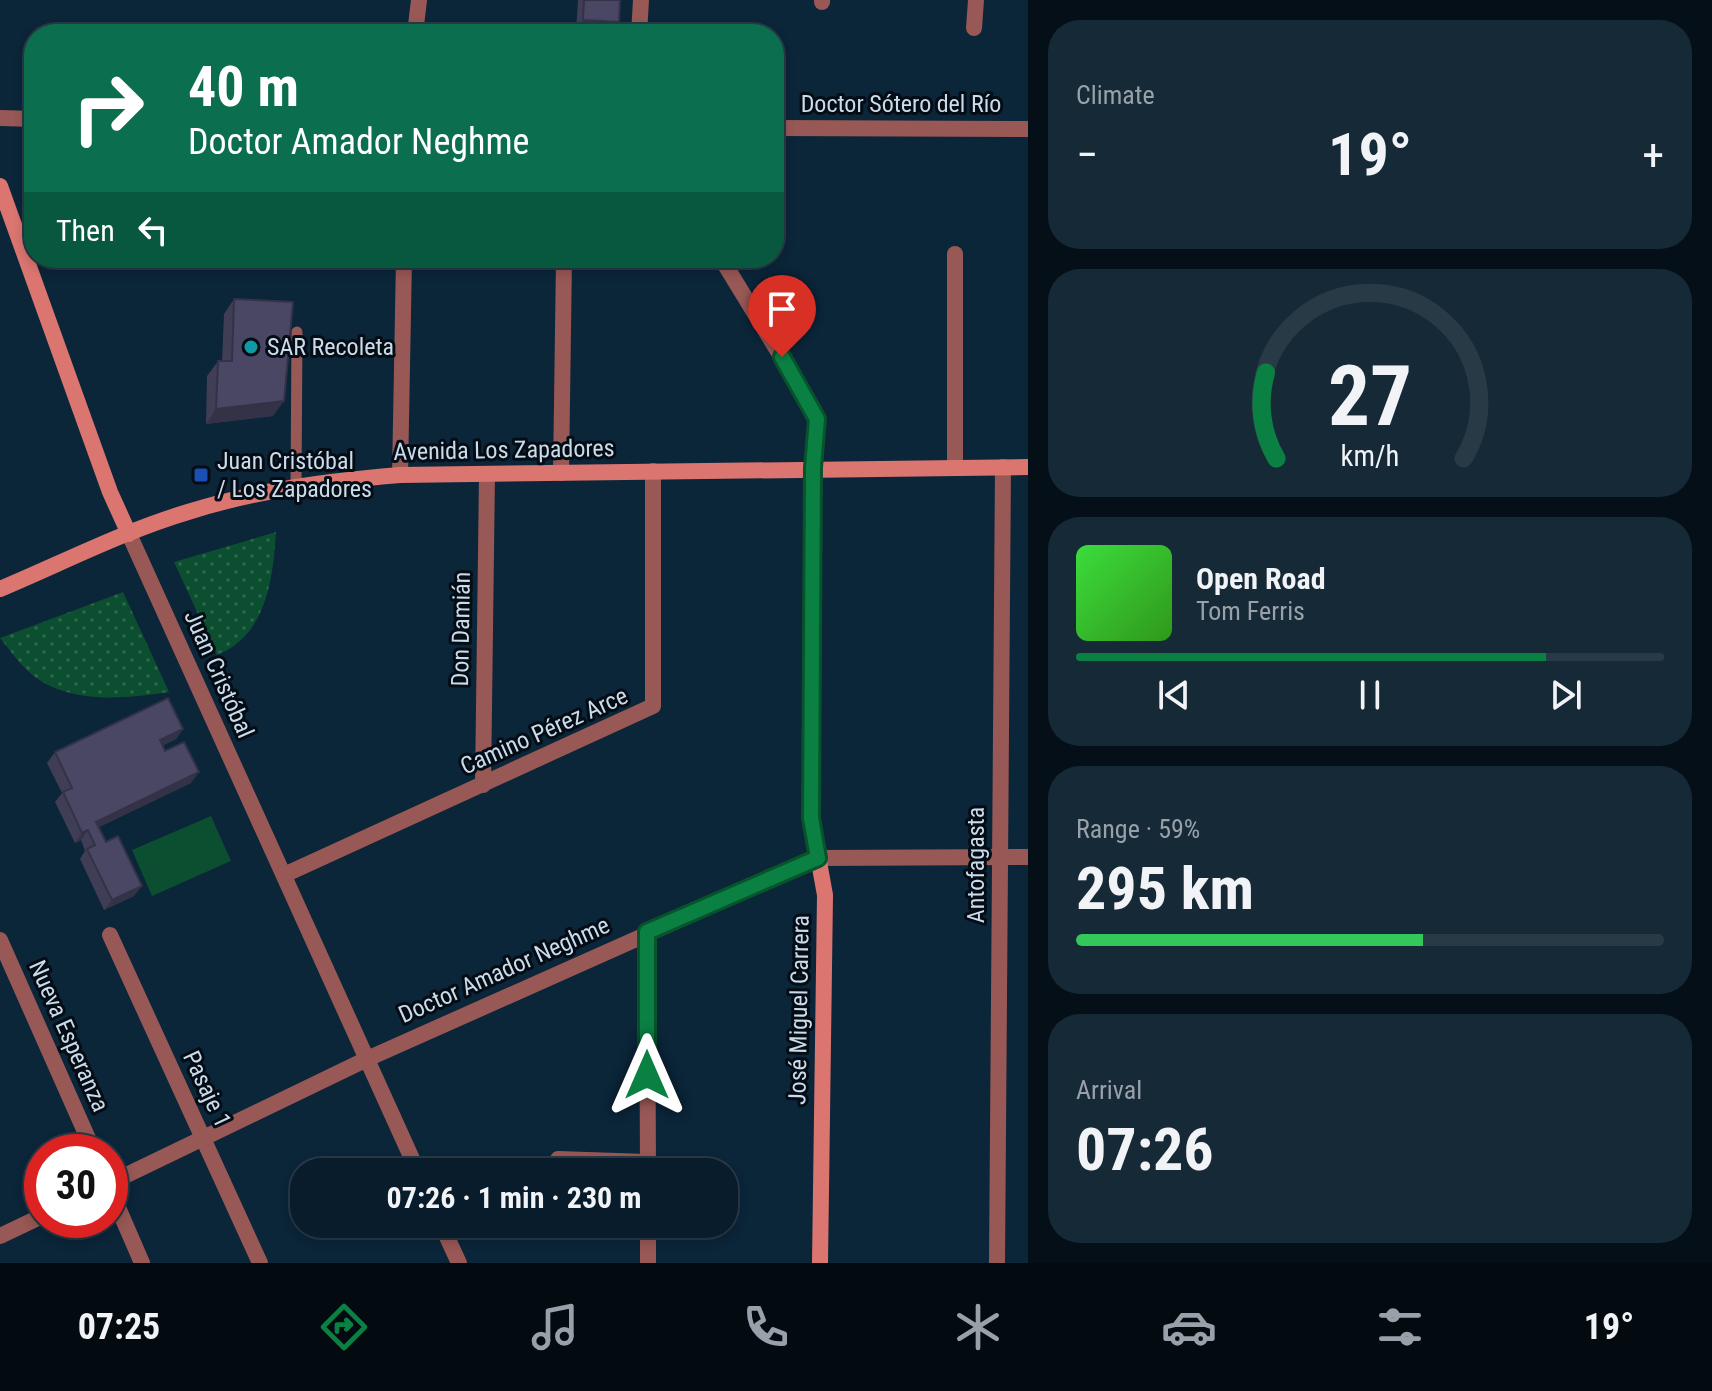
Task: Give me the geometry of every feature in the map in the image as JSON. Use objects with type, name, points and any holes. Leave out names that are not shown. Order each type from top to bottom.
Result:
[{"type":"street","points":[[416,24],[419,0]]},
{"type":"street","points":[[640,24],[641,0]]},
{"type":"street","points":[[974,28],[976,0]]},
{"type":"street","points":[[0,118],[24,119]]},
{"type":"street","name":"Doctor Sótero del Río","points":[[784,128],[1028,129]]},
{"type":"street","name":"Juan Cristóbal","points":[[0,186],[6,223],[110,492],[412,1158]]},
{"type":"street","points":[[955,254],[955,467]]},
{"type":"street","points":[[400,475],[404,268]]},
{"type":"street","points":[[561,473],[564,268]]},
{"type":"street","name":"José Miguel Carrera","points":[[727,268],[815,412],[818,433],[813,467],[811,818],[825,895],[820,1263]]},
{"type":"street","name":"Avenida Los Zapadores","points":[[0,589],[186,512],[296,487],[400,475],[813,467],[1028,467]]},
{"type":"street","name":"Antofagasta","points":[[997,1263],[1003,467]]},
{"type":"street","name":"Camino Pérez Arce","points":[[284,875],[653,706],[653,471]]},
{"type":"street","name":"Don Damián","points":[[483,785],[487,474]]},
{"type":"street","name":"Doctor Amador Neghme","points":[[128,1174],[367,1059],[818,858],[1028,857]]},
{"type":"street","points":[[647,932],[648,1158]]},
{"type":"street","name":"Pasaje 1","points":[[110,935],[260,1263]]},
{"type":"street","name":"Nueva Esperanza","points":[[0,940],[86,1134]]},
{"type":"street","points":[[0,1236],[24,1225]]},
{"type":"street","points":[[128,1231],[142,1263]]},
{"type":"street","points":[[447,1238],[459,1263]]},
{"type":"street","points":[[648,1238],[648,1263]]},
{"type":"lane","points":[[296,487],[297,332]]},
{"type":"green space","points":[[276,532],[264,604],[246,634],[217,655],[174,562]]},
{"type":"green space","points":[[123,592],[169,692],[96,697],[60,690],[29,672],[0,638]]},
{"type":"green space","points":[[211,816],[231,861],[152,896],[132,850]]},
{"type":"building","points":[[584,0],[620,0],[619,22],[583,20]]},
{"type":"building","name":"SAR Recoleta","points":[[234,299],[293,302],[284,401],[216,409],[218,361],[232,361]]},
{"type":"building","points":[[168,698],[183,729],[160,740],[165,751],[184,742],[199,772],[96,822],[106,842],[118,836],[142,886],[112,900],[87,849],[95,845],[88,830],[82,833],[63,792],[72,788],[55,752]]},
{"type":"place","name":"SAR Recoleta","points":[[251,347]]},
{"type":"place","name":"Juan Cristóbal / Los Zapadores","points":[[201,475]]},
{"type":"route","points":[[647,1075],[647,932],[818,858],[811,818],[813,467],[817,419],[782,357]]}]
